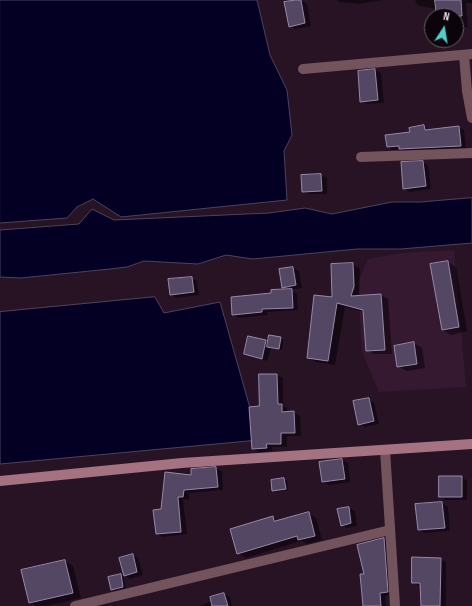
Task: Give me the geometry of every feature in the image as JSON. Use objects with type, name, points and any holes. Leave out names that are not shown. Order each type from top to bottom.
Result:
[{"type":"main road","points":[[0,481],[182,463],[472,444]]},
{"type":"street","points":[[303,69],[468,54],[467,91],[472,118]]},
{"type":"street","points":[[361,156],[472,153]]},
{"type":"street","points":[[386,450],[395,606]]},
{"type":"street","points":[[75,606],[390,530]]},
{"type":"shaded area","points":[[454,250],[466,387],[379,392],[362,352],[358,282],[368,259],[401,253]]},
{"type":"water","points":[[0,0],[257,0],[270,55],[287,90],[292,135],[284,151],[287,200],[121,217],[93,199],[77,207],[67,218],[0,223]]},
{"type":"water","points":[[472,198],[472,243],[401,249],[357,249],[253,259],[226,255],[198,264],[144,261],[127,267],[110,269],[21,278],[0,277],[0,230],[79,224],[92,209],[114,220],[269,213],[305,208],[332,214],[392,202],[420,202]]},
{"type":"water","points":[[155,297],[164,313],[220,302],[259,440],[0,464],[0,312]]},
{"type":"building","points":[[301,0],[305,23],[289,27],[284,2]]},
{"type":"building","points":[[435,0],[461,0],[462,8],[436,8]]},
{"type":"building","points":[[375,69],[378,100],[360,102],[358,71]]},
{"type":"building","points":[[424,125],[425,130],[459,126],[461,146],[399,149],[399,146],[387,147],[385,135],[410,132],[409,128]]},
{"type":"building","points":[[423,161],[426,186],[403,189],[401,162]]},
{"type":"building","points":[[321,174],[322,191],[302,192],[301,175]]},
{"type":"building","points":[[448,261],[459,327],[442,330],[430,264]]},
{"type":"building","points":[[353,263],[354,286],[351,296],[381,294],[385,350],[366,351],[363,310],[337,303],[328,361],[307,358],[314,295],[332,297],[331,264]]},
{"type":"building","points":[[293,267],[296,285],[282,288],[279,269]]},
{"type":"building","points":[[192,277],[194,292],[170,295],[168,279]]},
{"type":"building","points":[[292,289],[293,308],[262,309],[262,312],[232,315],[231,297],[271,293],[271,290]]},
{"type":"building","points":[[269,335],[281,337],[279,349],[267,347]]},
{"type":"building","points":[[248,336],[266,340],[262,359],[244,354]]},
{"type":"building","points":[[414,342],[417,364],[397,367],[394,346]]},
{"type":"building","points":[[259,374],[277,374],[278,404],[282,404],[282,412],[294,411],[295,433],[281,433],[281,444],[266,444],[267,448],[252,449],[249,407],[259,406]]},
{"type":"building","points":[[369,398],[374,421],[358,425],[353,401]]},
{"type":"building","points":[[342,459],[345,479],[322,482],[319,462]]},
{"type":"building","points":[[216,467],[218,487],[184,490],[183,497],[178,497],[181,532],[156,534],[153,510],[161,509],[165,472],[191,475],[191,469]]},
{"type":"building","points":[[439,476],[462,476],[462,497],[439,497]]},
{"type":"building","points":[[284,478],[286,489],[272,491],[271,480]]},
{"type":"building","points":[[442,502],[445,528],[418,530],[415,504]]},
{"type":"building","points":[[349,507],[351,523],[341,526],[337,509]]},
{"type":"building","points":[[309,512],[315,536],[298,540],[297,536],[237,554],[230,529],[273,516],[274,521]]},
{"type":"building","points":[[384,538],[388,592],[380,593],[381,606],[363,606],[360,574],[364,574],[357,545]]},
{"type":"building","points":[[133,554],[137,572],[124,576],[119,558]]},
{"type":"building","points":[[412,557],[441,558],[440,606],[421,606],[420,583],[412,583]]},
{"type":"building","points":[[65,560],[73,593],[29,603],[21,570]]},
{"type":"building","points":[[121,574],[123,587],[111,590],[108,577]]},
{"type":"building","points":[[224,593],[228,606],[212,606],[210,597]]}]
